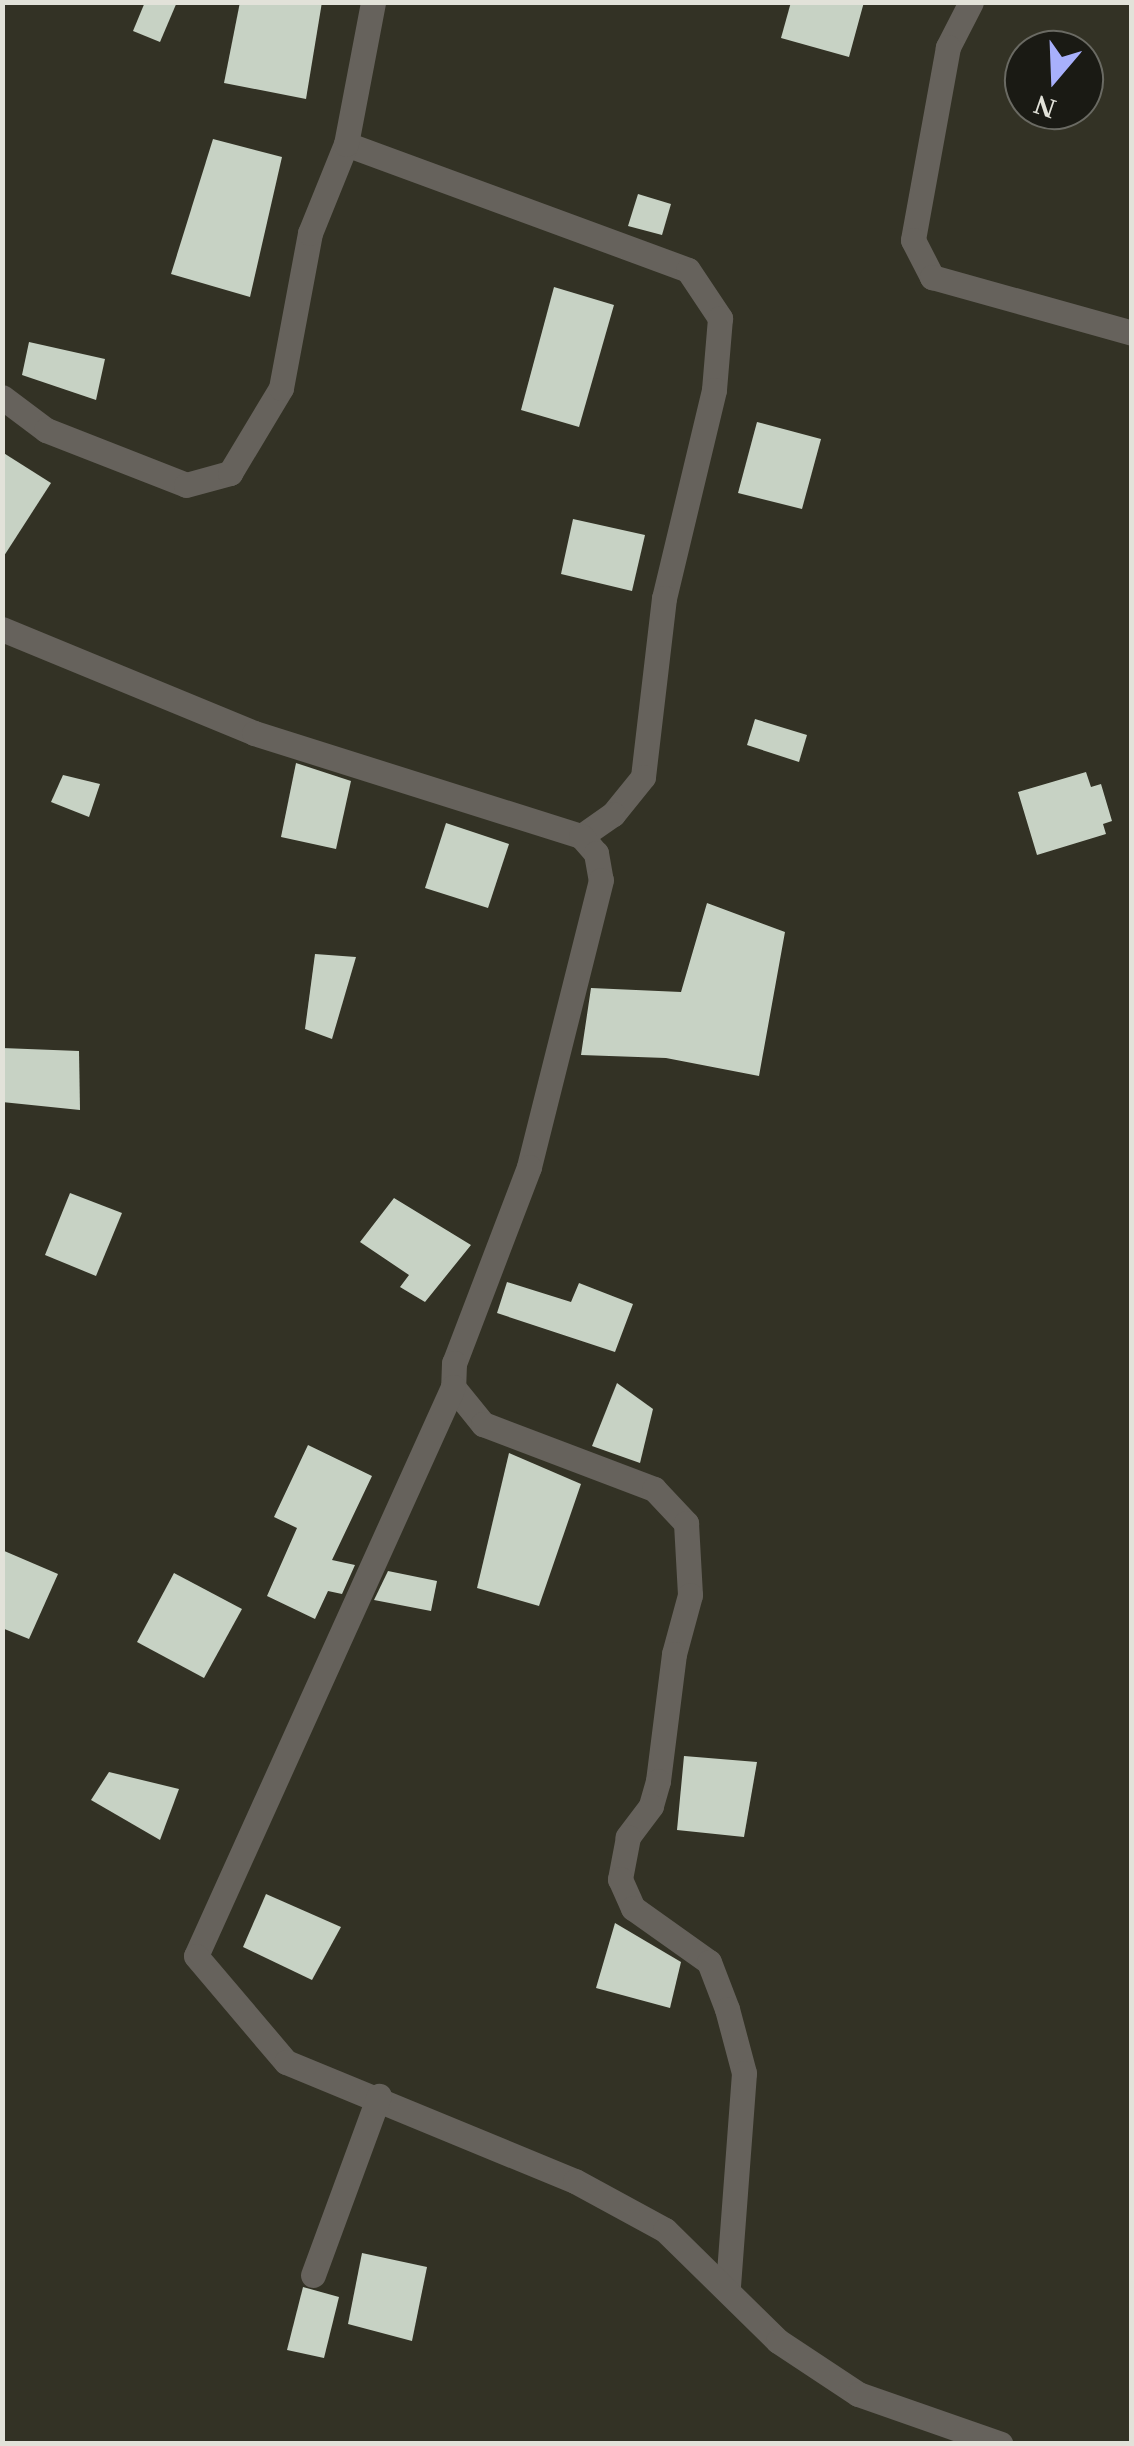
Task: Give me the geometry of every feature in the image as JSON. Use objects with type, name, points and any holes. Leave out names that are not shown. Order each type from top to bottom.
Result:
[{"type":"street","points":[[2,397],[46,430],[186,485],[230,473],[280,388],[310,233],[346,144],[373,2]]},
{"type":"street","points":[[971,2],[948,46],[913,240],[932,277],[1132,333]]},
{"type":"street","points":[[346,144],[688,270],[720,318],[714,390],[664,598],[643,777],[581,836]]},
{"type":"street","points":[[2,629],[254,733],[581,836],[596,853],[601,880],[529,1166],[454,1363],[453,1387],[196,1956],[286,2062],[379,2096],[575,2180],[665,2230],[728,2286],[778,2341],[858,2394],[1000,2444]]},
{"type":"street","points":[[453,1387],[483,1424],[654,1490],[686,1523],[690,1595],[674,1654],[658,1781],[651,1806],[628,1837],[620,1880],[633,1908],[709,1962],[727,2009],[744,2073],[728,2286]]},
{"type":"street","points":[[313,2275],[379,2096]]},
{"type":"building","points":[[145,2],[177,2],[160,42],[133,31]]},
{"type":"building","points":[[240,2],[322,2],[306,99],[224,83]]},
{"type":"building","points":[[791,2],[864,2],[849,57],[781,38]]},
{"type":"building","points":[[213,139],[282,157],[250,297],[171,274]]},
{"type":"building","points":[[638,194],[671,204],[662,235],[628,226]]},
{"type":"building","points":[[554,287],[614,305],[579,427],[521,410]]},
{"type":"building","points":[[29,342],[105,359],[96,400],[22,375]]},
{"type":"building","points":[[757,422],[821,439],[802,509],[738,493]]},
{"type":"building","points":[[2,452],[51,483],[2,559]]},
{"type":"building","points":[[573,519],[645,535],[632,591],[561,574]]},
{"type":"building","points":[[755,719],[807,735],[799,762],[747,745]]},
{"type":"building","points":[[296,763],[351,781],[336,849],[281,837]]},
{"type":"building","points":[[1086,772],[1091,787],[1101,784],[1112,821],[1103,824],[1106,834],[1037,855],[1018,792]]},
{"type":"building","points":[[63,775],[100,784],[89,817],[51,802]]},
{"type":"building","points":[[446,823],[509,844],[488,908],[425,888]]},
{"type":"building","points":[[707,903],[785,932],[759,1076],[666,1058],[581,1055],[591,988],[681,992]]},
{"type":"building","points":[[315,954],[356,957],[332,1039],[305,1029]]},
{"type":"building","points":[[2,1048],[79,1051],[80,1110],[2,1102]]},
{"type":"building","points":[[70,1193],[122,1213],[96,1276],[45,1255]]},
{"type":"building","points":[[394,1198],[471,1245],[425,1302],[400,1287],[409,1275],[360,1242]]},
{"type":"building","points":[[507,1282],[571,1302],[579,1283],[633,1304],[615,1352],[497,1313]]},
{"type":"building","points":[[617,1383],[653,1409],[640,1463],[592,1446]]},
{"type":"building","points":[[308,1445],[372,1476],[332,1560],[355,1565],[342,1594],[328,1591],[315,1619],[267,1596],[297,1528],[274,1517]]},
{"type":"building","points":[[509,1453],[581,1484],[539,1606],[477,1588]]},
{"type":"building","points":[[2,1550],[58,1574],[29,1639],[2,1628]]},
{"type":"building","points":[[388,1571],[437,1581],[431,1611],[374,1600]]},
{"type":"building","points":[[174,1573],[242,1609],[204,1678],[137,1642]]},
{"type":"building","points":[[684,1756],[757,1762],[744,1837],[677,1830]]},
{"type":"building","points":[[109,1772],[179,1789],[160,1840],[91,1800]]},
{"type":"building","points":[[266,1894],[341,1927],[312,1980],[243,1947]]},
{"type":"building","points":[[615,1923],[681,1962],[670,2008],[596,1988]]},
{"type":"building","points":[[362,2253],[427,2267],[412,2341],[348,2324]]},
{"type":"building","points":[[303,2287],[339,2297],[324,2358],[287,2350]]}]
